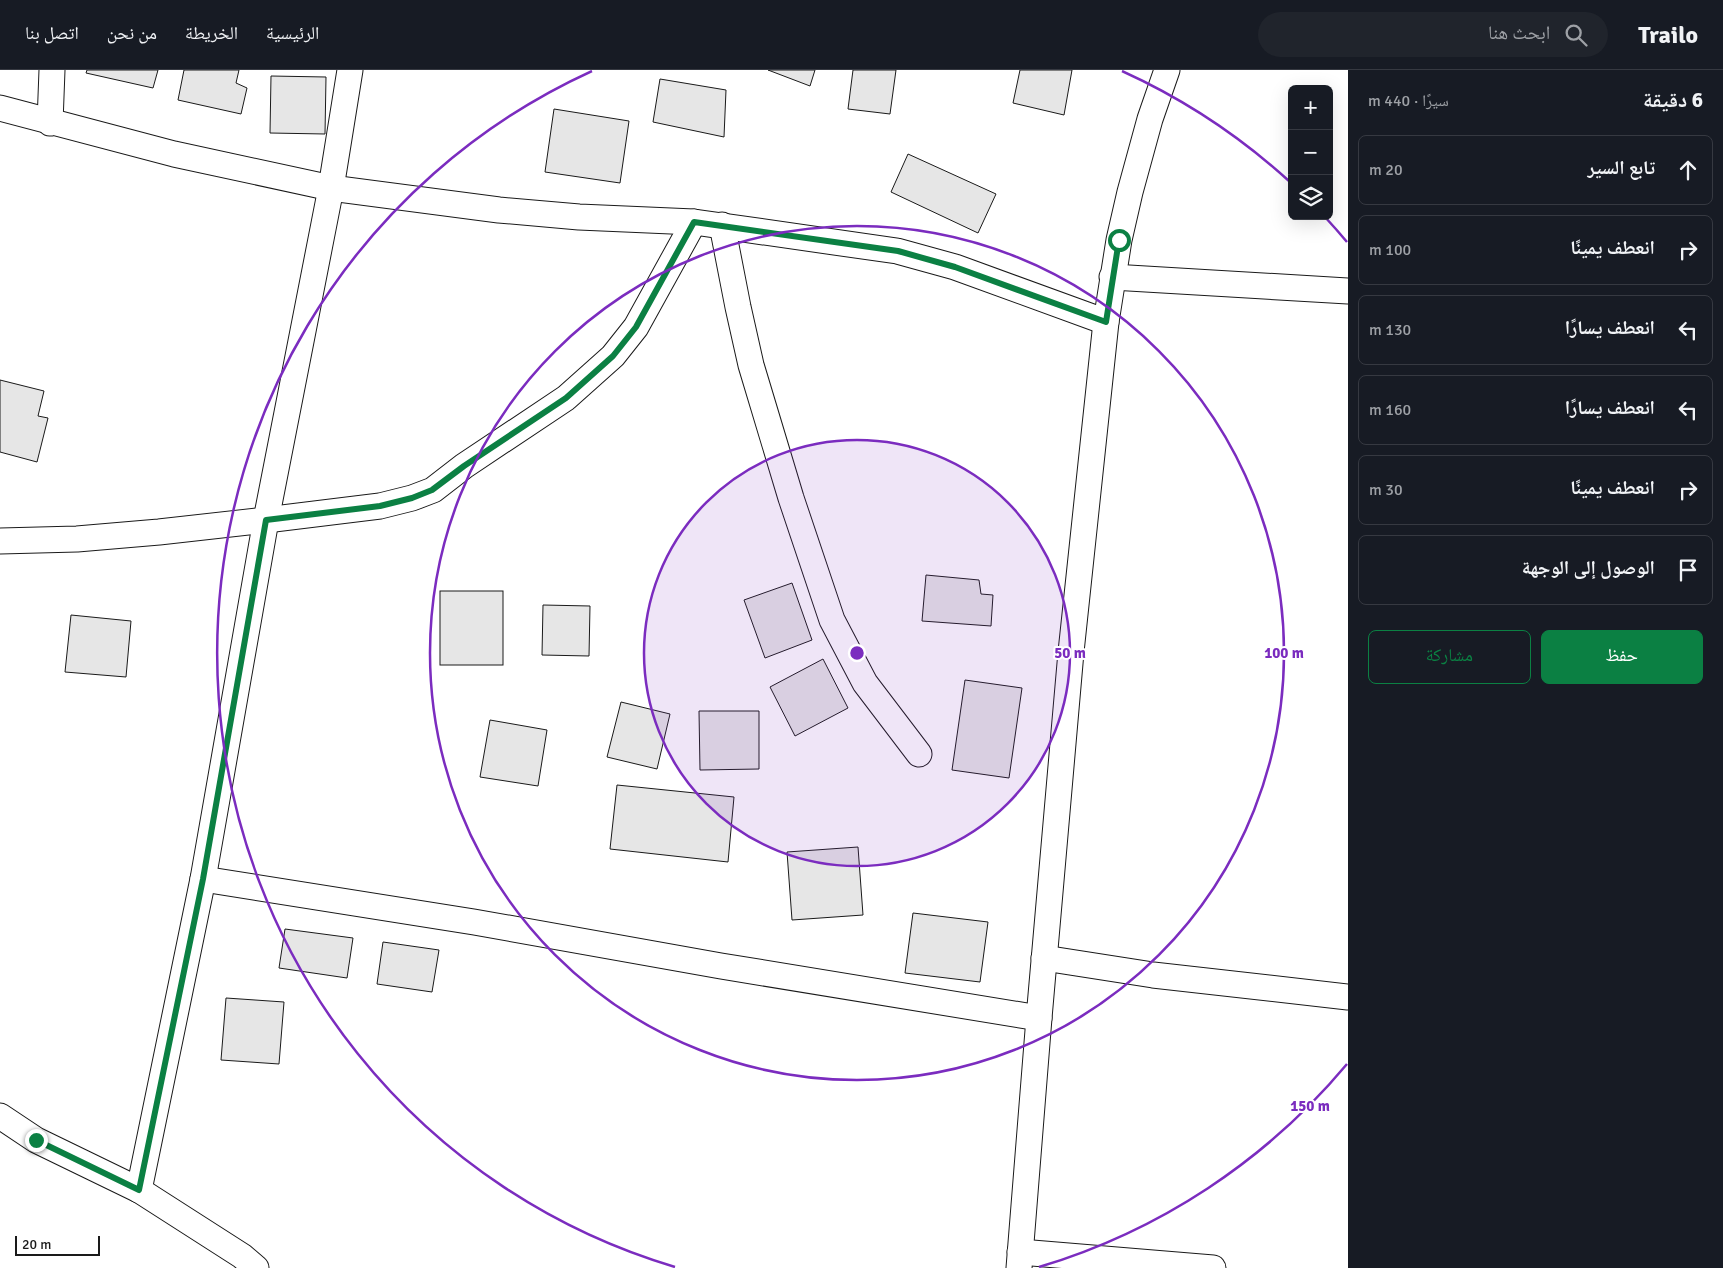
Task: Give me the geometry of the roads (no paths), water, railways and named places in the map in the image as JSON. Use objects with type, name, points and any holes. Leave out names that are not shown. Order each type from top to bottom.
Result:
[{"type":"street","points":[[50,123],[52,70]]},
{"type":"street","points":[[139,1190],[203,879],[266,520],[331,188],[350,70]]},
{"type":"street","points":[[1167,70],[1150,119],[1130,192],[1112,277],[1106,322],[1071,652],[1020,1260],[1213,1268]]},
{"type":"street","points":[[0,108],[50,123],[174,154],[331,188],[579,217],[722,225],[792,237],[898,251],[926,258],[1106,322]]},
{"type":"street","points":[[0,541],[77,539],[266,520],[380,506],[412,498],[432,490],[464,466],[566,398],[613,356],[636,327],[694,222]]},
{"type":"street","points":[[722,225],[751,366],[794,507],[832,620],[865,684],[919,754]]},
{"type":"street","points":[[1112,277],[1348,292]]},
{"type":"street","points":[[203,879],[474,922],[711,964],[1039,1018]]},
{"type":"street","points":[[1044,958],[1153,975],[1348,997]]},
{"type":"street","points":[[0,1116],[36,1140],[139,1190],[242,1256],[256,1268]]}]
